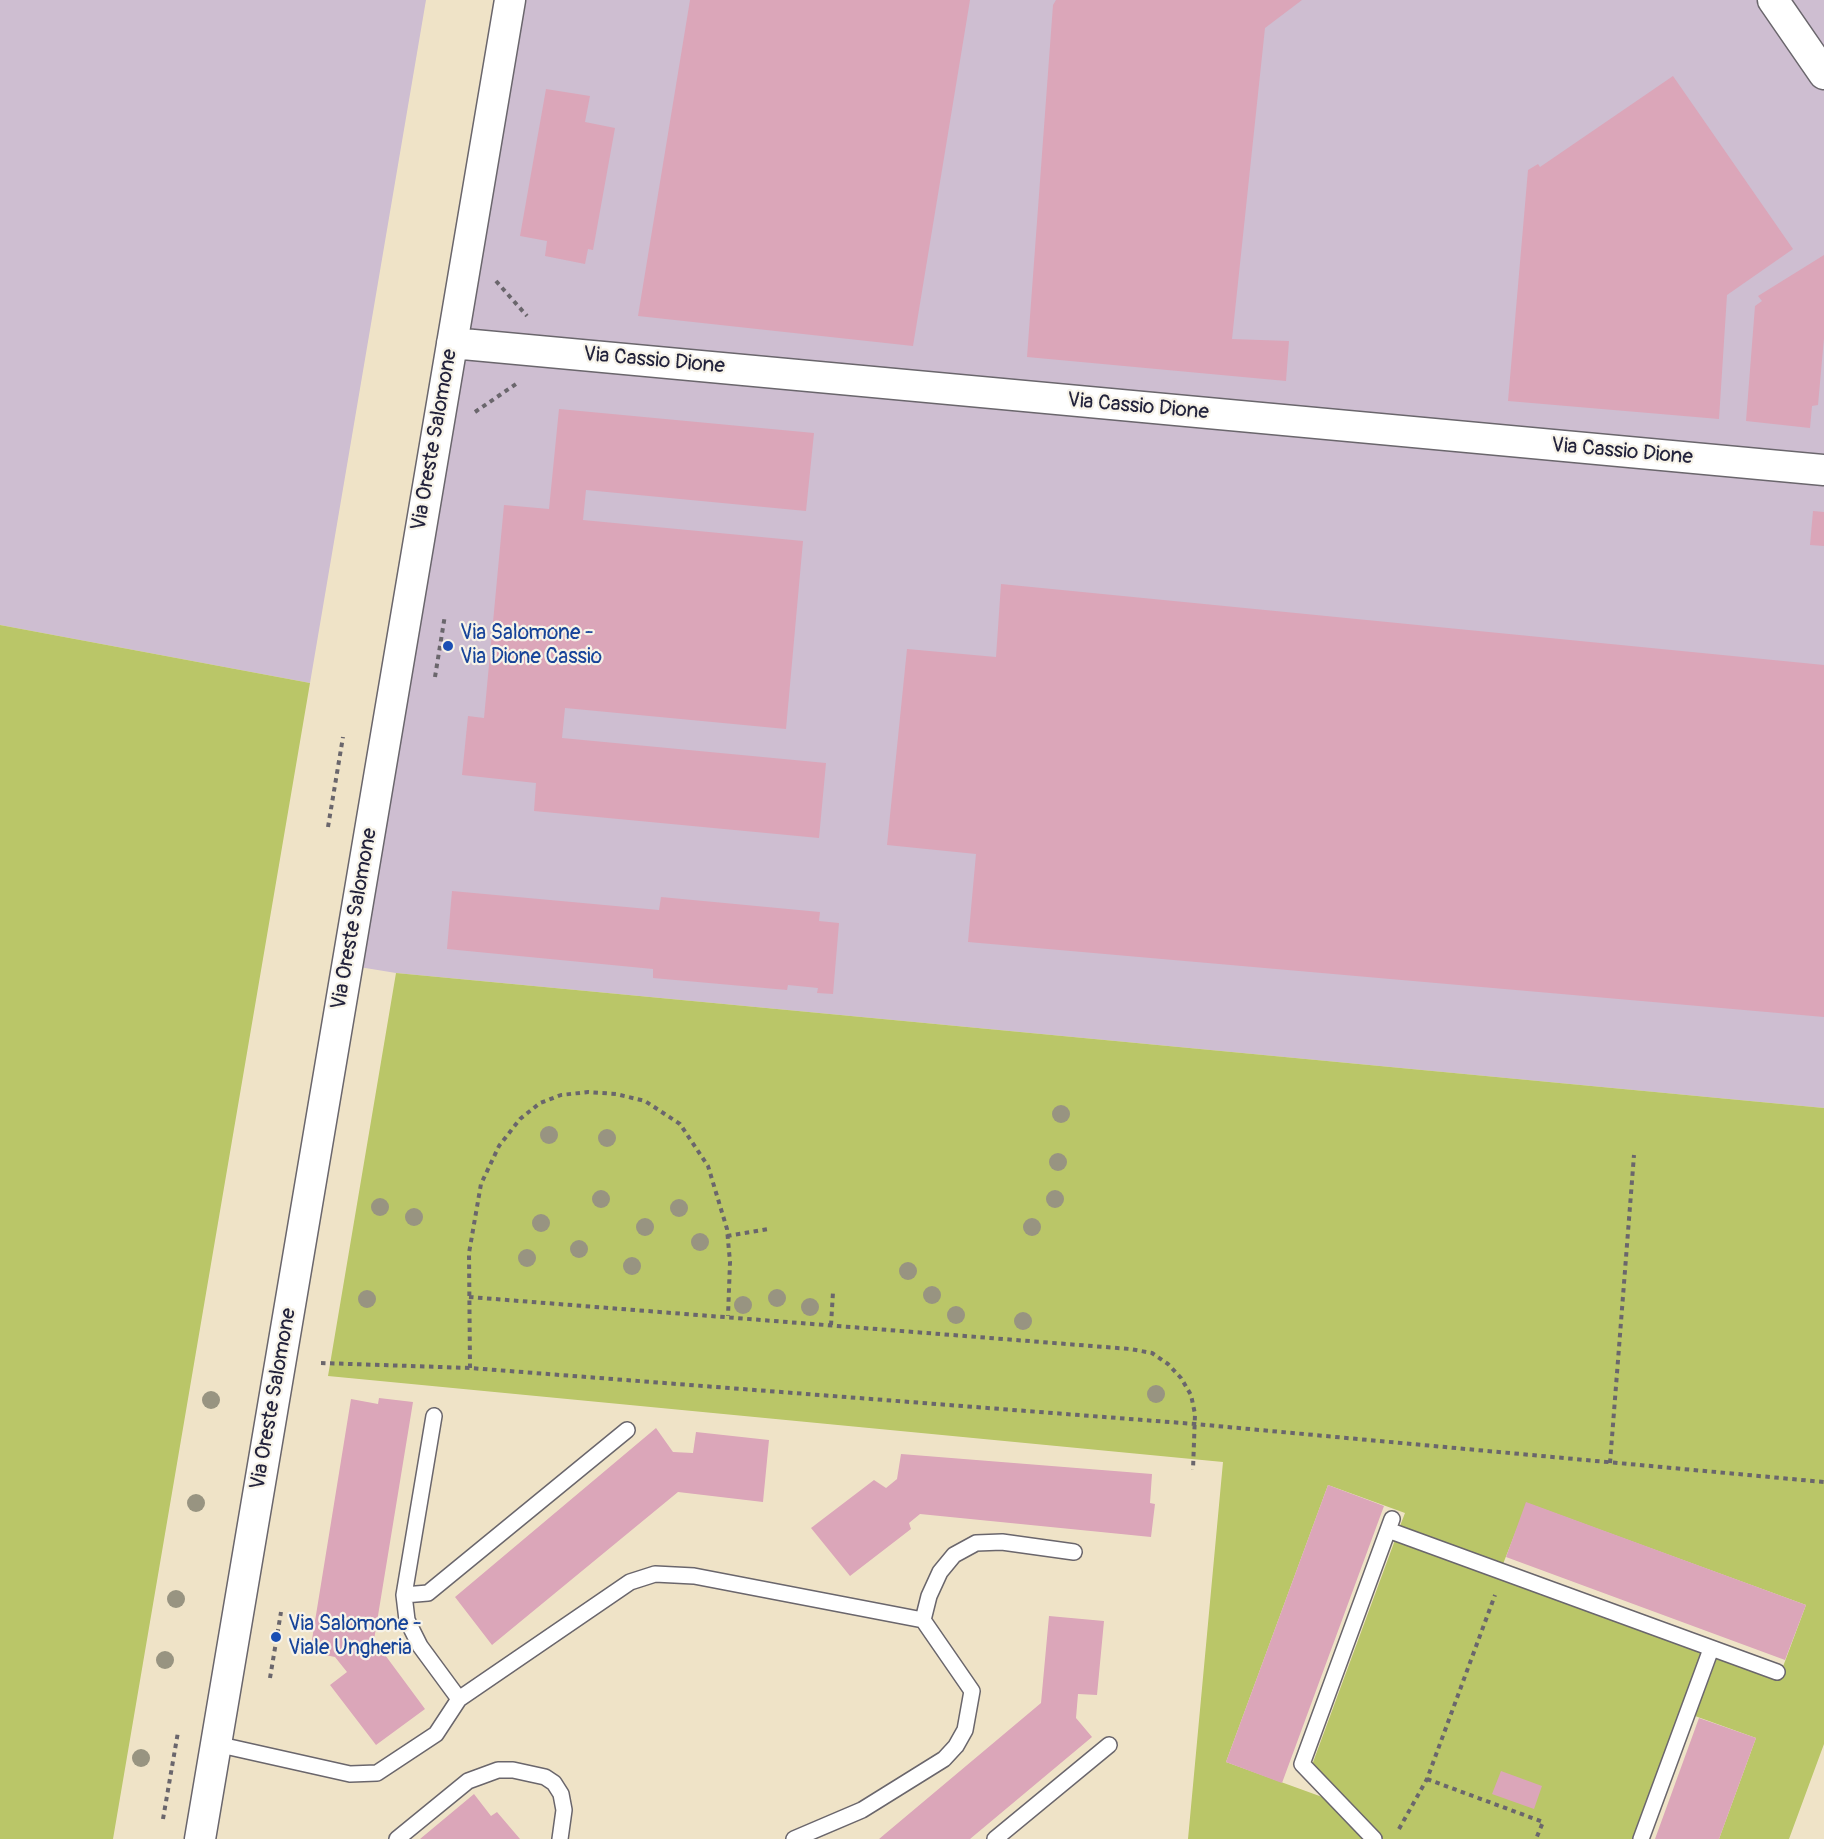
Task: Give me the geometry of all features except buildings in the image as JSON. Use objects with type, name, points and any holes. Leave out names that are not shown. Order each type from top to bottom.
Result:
[{"type":"street","name":"Via Oreste Salomone","points":[[200,1839],[510,0]]},
{"type":"street","points":[[1773,0],[1824,74]]},
{"type":"street","name":"Via Cassio Dione","points":[[452,343],[1824,470]]},
{"type":"lane","points":[[434,1416],[404,1595],[407,1620],[420,1646],[459,1699]]},
{"type":"lane","points":[[404,1595],[428,1593],[627,1430]]},
{"type":"lane","points":[[1374,1839],[1302,1764],[1390,1524],[1504,1572],[1777,1672]]},
{"type":"lane","points":[[794,1839],[862,1810],[944,1759],[956,1746],[965,1730],[972,1691],[957,1665],[937,1644],[923,1620],[929,1596],[940,1572],[954,1555],[975,1543],[1002,1542],[1074,1552]]},
{"type":"lane","points":[[216,1744],[350,1773],[377,1773],[436,1734],[459,1699],[630,1582],[655,1574],[694,1576],[923,1620]]},
{"type":"lane","points":[[1641,1839],[1711,1649]]},
{"type":"lane","points":[[995,1839],[1109,1745]]},
{"type":"lane","points":[[398,1839],[468,1781],[498,1770],[513,1770],[545,1777],[554,1784],[561,1794],[564,1810],[560,1839]]},
{"type":"path","points":[[467,417],[527,376],[534,325],[494,279]]},
{"type":"path","points":[[435,677],[446,615]]},
{"type":"path","points":[[328,827],[343,737]]},
{"type":"path","points":[[470,1368],[469,1253],[481,1185],[499,1146],[520,1119],[540,1103],[561,1095],[588,1092],[616,1094],[645,1101],[680,1124],[708,1166],[727,1236],[730,1262],[728,1316]]},
{"type":"path","points":[[1610,1463],[1634,1155]]},
{"type":"path","points":[[727,1236],[768,1229]]},
{"type":"path","points":[[831,1325],[833,1292]]},
{"type":"path","points":[[469,1297],[1130,1348],[1152,1353],[1168,1364],[1181,1378],[1191,1395],[1195,1424],[1193,1470]]},
{"type":"path","points":[[321,1363],[470,1368],[1195,1424],[1824,1482]]},
{"type":"path","points":[[1393,1839],[1427,1779],[1504,1572]]},
{"type":"path","points":[[270,1678],[281,1612]]},
{"type":"path","points":[[164,1819],[178,1732]]},
{"type":"path","points":[[1427,1779],[1543,1822],[1536,1839]]},
{"type":"shaded area","points":[[0,0],[426,0],[310,683],[0,625]]},
{"type":"shaded area","points":[[510,0],[1824,0],[1824,1108],[396,973],[347,965]]},
{"type":"green space","points":[[0,625],[310,683],[113,1839],[0,1839]]},
{"type":"green space","points":[[396,973],[1824,1108],[1824,1744],[1789,1839],[1719,1839],[1756,1738],[1695,1716],[1717,1658],[1778,1680],[1806,1605],[1527,1503],[1503,1564],[1400,1526],[1405,1513],[1328,1485],[1226,1762],[1325,1798],[1363,1839],[1188,1839],[1223,1462],[328,1376]]},
{"type":"green space","points":[[1395,1540],[1701,1653],[1632,1839],[1383,1839],[1312,1765]]},
{"type":"place","name":"Via Salomone - Via Dione Cassio","points":[[448,646]]},
{"type":"place","name":"Via Salomone - Viale Ungheria","points":[[276,1637]]}]
